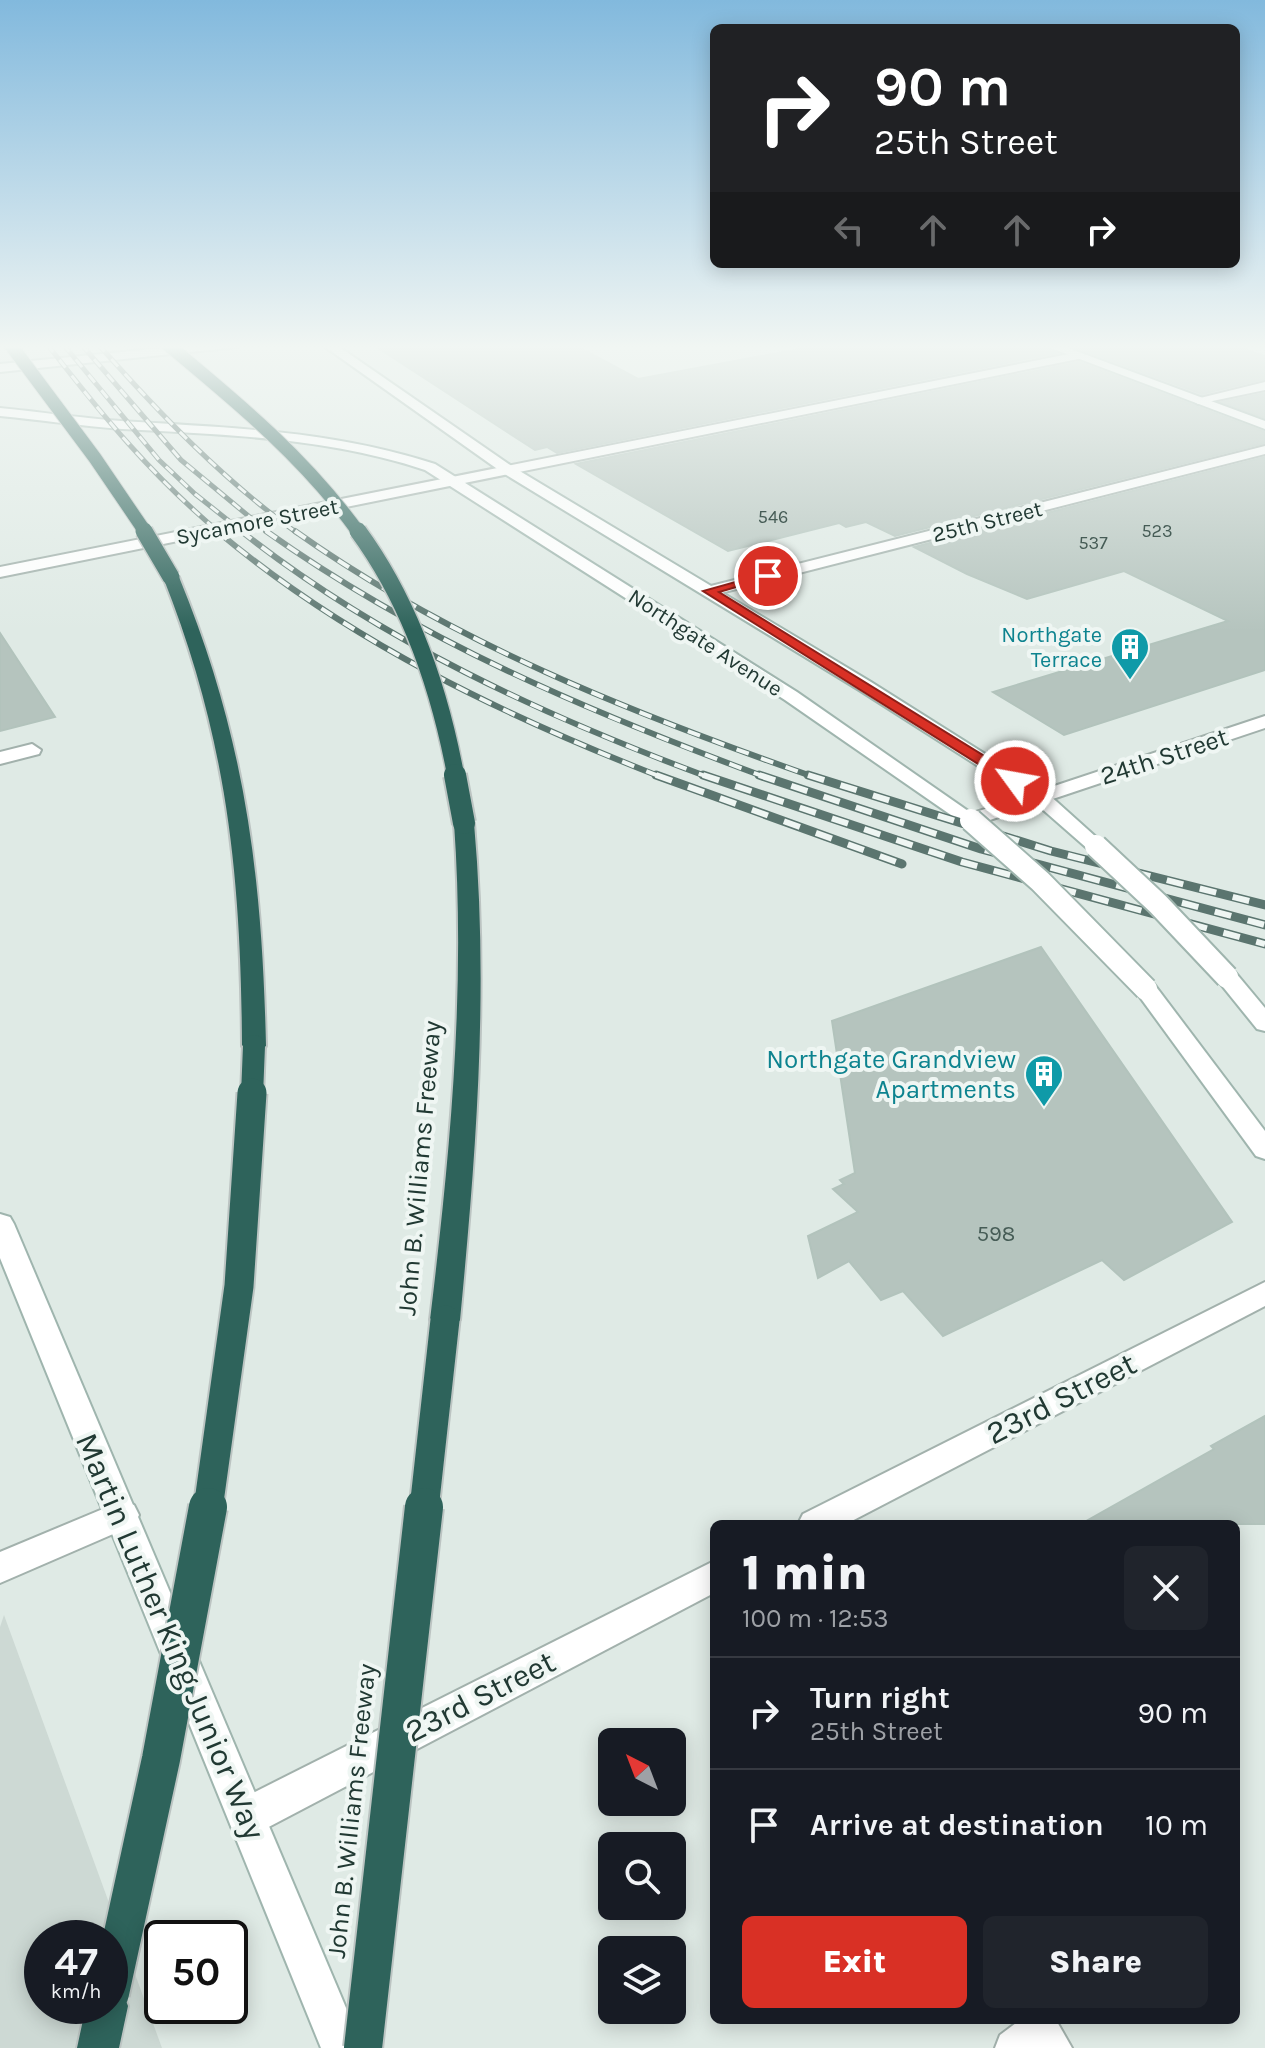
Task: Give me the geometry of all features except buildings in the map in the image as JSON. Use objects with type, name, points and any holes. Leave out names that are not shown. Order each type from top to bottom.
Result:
[{"type":"highway","points":[[80,440],[140,522],[171,577],[206,665],[236,782],[249,894],[254,1046],[245,1232],[218,1441],[170,1722],[126,1920]]},
{"type":"highway","name":"John B. Williams Freeway","points":[[279,440],[317,478],[352,520],[385,571],[414,630],[437,694],[453,759],[464,823],[471,914],[471,1034],[461,1177],[363,2048]]},
{"type":"highway","points":[[98,2048],[103,2024]]},
{"type":"main road","name":"Northgate Avenue","points":[[322,440],[369,447],[430,467],[791,696],[971,820],[1040,881],[1146,989],[1265,1150]]},
{"type":"main road","name":"Northgate Avenue","points":[[464,440],[508,470],[1040,797],[1158,904],[1227,977],[1265,1024]]},
{"type":"main road","name":"Sycamore Street","points":[[2,569],[660,440]]},
{"type":"main road","name":"25th Street","points":[[709,591],[1265,450]]},
{"type":"main road","name":"24th Street","points":[[971,820],[1265,722]]},
{"type":"main road","points":[[0,758],[32,750]]},
{"type":"main road","name":"Martin Luther King Junior Way","points":[[0,1224],[342,2048]]},
{"type":"main road","name":"23rd Street","points":[[823,1520],[1265,1293]]},
{"type":"main road","points":[[0,1568],[122,1515]]},
{"type":"main road","name":"23rd Street","points":[[247,1817],[710,1578]]},
{"type":"lane","points":[[1013,2048],[1040,2027],[1054,2048]]},
{"type":"shaded area","points":[[1243,440],[1265,440],[1265,448]]},
{"type":"shaded area","points":[[4,1615],[115,1920],[24,1920],[24,2024],[128,2024],[128,1955],[144,1999],[144,2024],[153,2024],[162,2048],[0,2048],[0,1627]]},
{"type":"railway","points":[[125,440],[171,489],[220,533]]},
{"type":"railway","points":[[142,440],[195,494],[244,533]]},
{"type":"railway","points":[[163,440],[181,460],[269,533]]},
{"type":"railway","points":[[188,440],[297,533]]},
{"type":"railway","points":[[217,531],[267,571],[373,641],[543,728],[657,775]]},
{"type":"railway","points":[[241,531],[349,607],[406,641],[525,701],[708,777]]},
{"type":"railway","points":[[266,531],[324,570],[445,640],[570,699],[765,777]]},
{"type":"railway","points":[[295,531],[355,571],[480,641],[612,701],[812,776]]},
{"type":"railway","points":[[657,775],[902,864]]},
{"type":"railway","points":[[657,775],[661,777]]},
{"type":"railway","points":[[703,775],[962,862],[1265,944]]},
{"type":"railway","points":[[759,775],[765,777]]},
{"type":"railway","points":[[812,776],[1051,851],[1265,905]]},
{"type":"railway","points":[[765,777],[981,849],[1265,925]]},
{"type":"place","name":"Northgate Terrace","points":[[1130,681]]},
{"type":"place","name":"Northgate Grandview Apartments","points":[[1044,1108]]},
{"type":"route","points":[[768,576],[709,591],[1015,781]]}]
